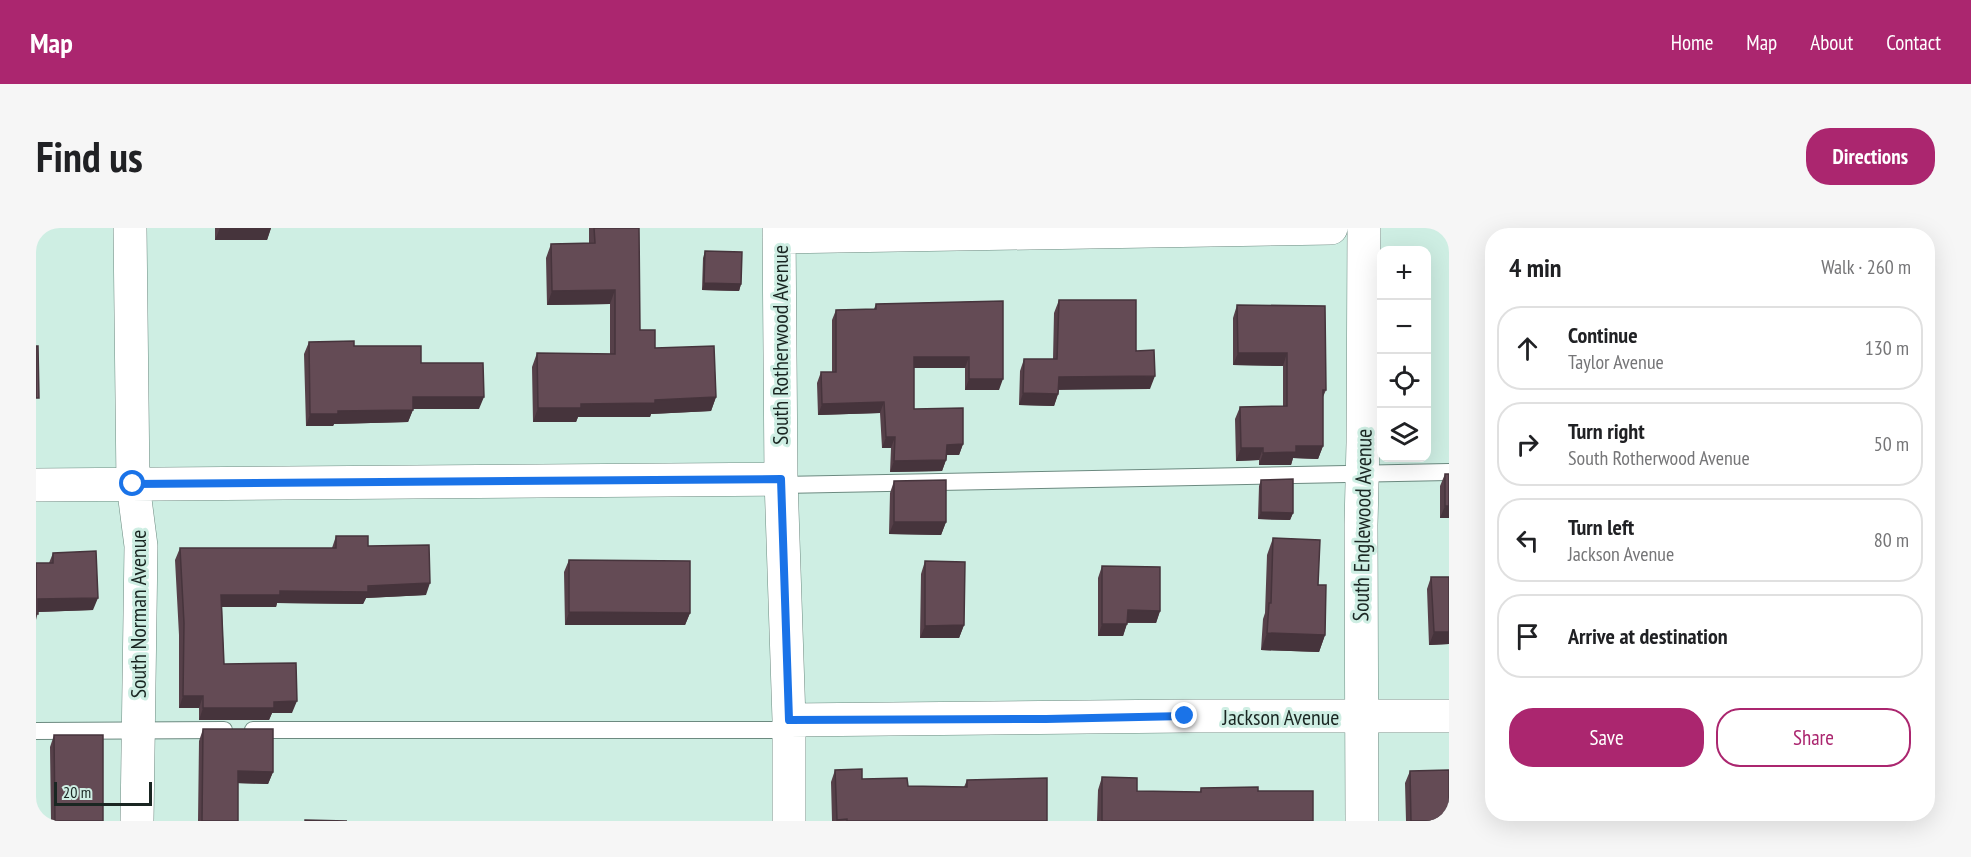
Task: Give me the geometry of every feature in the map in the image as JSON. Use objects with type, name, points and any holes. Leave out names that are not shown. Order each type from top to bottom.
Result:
[{"type":"street","name":"South Norman Avenue","points":[[130,228],[133,484],[141,546],[137,821]]},
{"type":"street","points":[[779,232],[1331,228]]},
{"type":"street","name":"South Englewood Avenue","points":[[1362,821],[1364,228]]},
{"type":"street","name":"South Rotherwood Avenue","points":[[779,232],[781,482],[789,725],[789,821]]},
{"type":"street","points":[[36,485],[781,482]]},
{"type":"street","name":"Jackson Avenue","points":[[789,725],[1185,716],[1449,716]]},
{"type":"lane","points":[[781,482],[1449,472]]},
{"type":"lane","points":[[36,731],[789,725]]},
{"type":"building","points":[[594,228],[639,228],[640,330],[655,330],[655,348],[714,346],[716,397],[655,400],[655,403],[581,404],[581,408],[538,408],[537,353],[615,354],[615,290],[552,291],[551,244],[595,243]]},
{"type":"building","points":[[705,251],[742,252],[741,284],[704,283]]},
{"type":"building","points":[[1059,300],[1136,300],[1136,351],[1154,350],[1155,376],[1059,377],[1058,394],[1023,393],[1024,359],[1057,359]]},
{"type":"building","points":[[1003,301],[1003,379],[969,379],[969,357],[914,357],[914,409],[963,408],[963,444],[947,445],[946,460],[894,461],[895,437],[886,437],[884,402],[822,404],[821,372],[836,372],[836,310],[876,309],[876,304]]},
{"type":"building","points":[[1237,305],[1325,306],[1326,390],[1323,390],[1323,446],[1296,446],[1296,452],[1263,453],[1263,448],[1241,448],[1240,407],[1287,406],[1287,353],[1238,353]]},
{"type":"building","points":[[354,341],[354,346],[421,346],[421,363],[483,363],[484,397],[413,397],[413,410],[338,411],[338,414],[310,414],[309,342]]},
{"type":"building","points":[[36,346],[38,346],[39,398],[36,398]]},
{"type":"building","points":[[1445,474],[1449,474],[1449,506],[1445,506]]},
{"type":"building","points":[[1293,479],[1293,513],[1261,512],[1261,480]]},
{"type":"building","points":[[946,480],[946,522],[894,522],[894,481]]},
{"type":"building","points":[[336,536],[368,536],[368,546],[429,545],[430,583],[368,586],[368,592],[280,591],[280,595],[221,595],[224,664],[296,663],[297,701],[274,702],[274,708],[203,708],[203,696],[183,696],[184,623],[180,548],[336,548]]},
{"type":"building","points":[[1273,538],[1320,540],[1318,585],[1326,585],[1325,635],[1267,633],[1269,603],[1271,603]]},
{"type":"building","points":[[96,551],[98,598],[38,599],[38,614],[36,614],[36,563],[53,563],[53,553]]},
{"type":"building","points":[[569,560],[690,561],[690,613],[569,612]]},
{"type":"building","points":[[925,561],[965,562],[964,625],[925,626]]},
{"type":"building","points":[[1102,566],[1160,567],[1160,611],[1128,610],[1127,624],[1102,624]]},
{"type":"building","points":[[1431,577],[1449,577],[1449,632],[1434,632]]},
{"type":"building","points":[[203,729],[273,729],[273,772],[238,771],[238,821],[202,821]]},
{"type":"building","points":[[54,735],[103,735],[103,821],[55,821]]},
{"type":"building","points":[[862,769],[862,779],[907,778],[908,786],[967,787],[967,780],[1047,778],[1047,821],[837,820],[835,770]]},
{"type":"building","points":[[1449,770],[1449,821],[1411,821],[1410,771]]},
{"type":"building","points":[[1102,777],[1137,778],[1137,791],[1201,792],[1201,788],[1258,787],[1258,791],[1313,791],[1313,821],[1102,821]]},
{"type":"route","points":[[133,484],[781,479],[789,720],[1185,716]]}]
